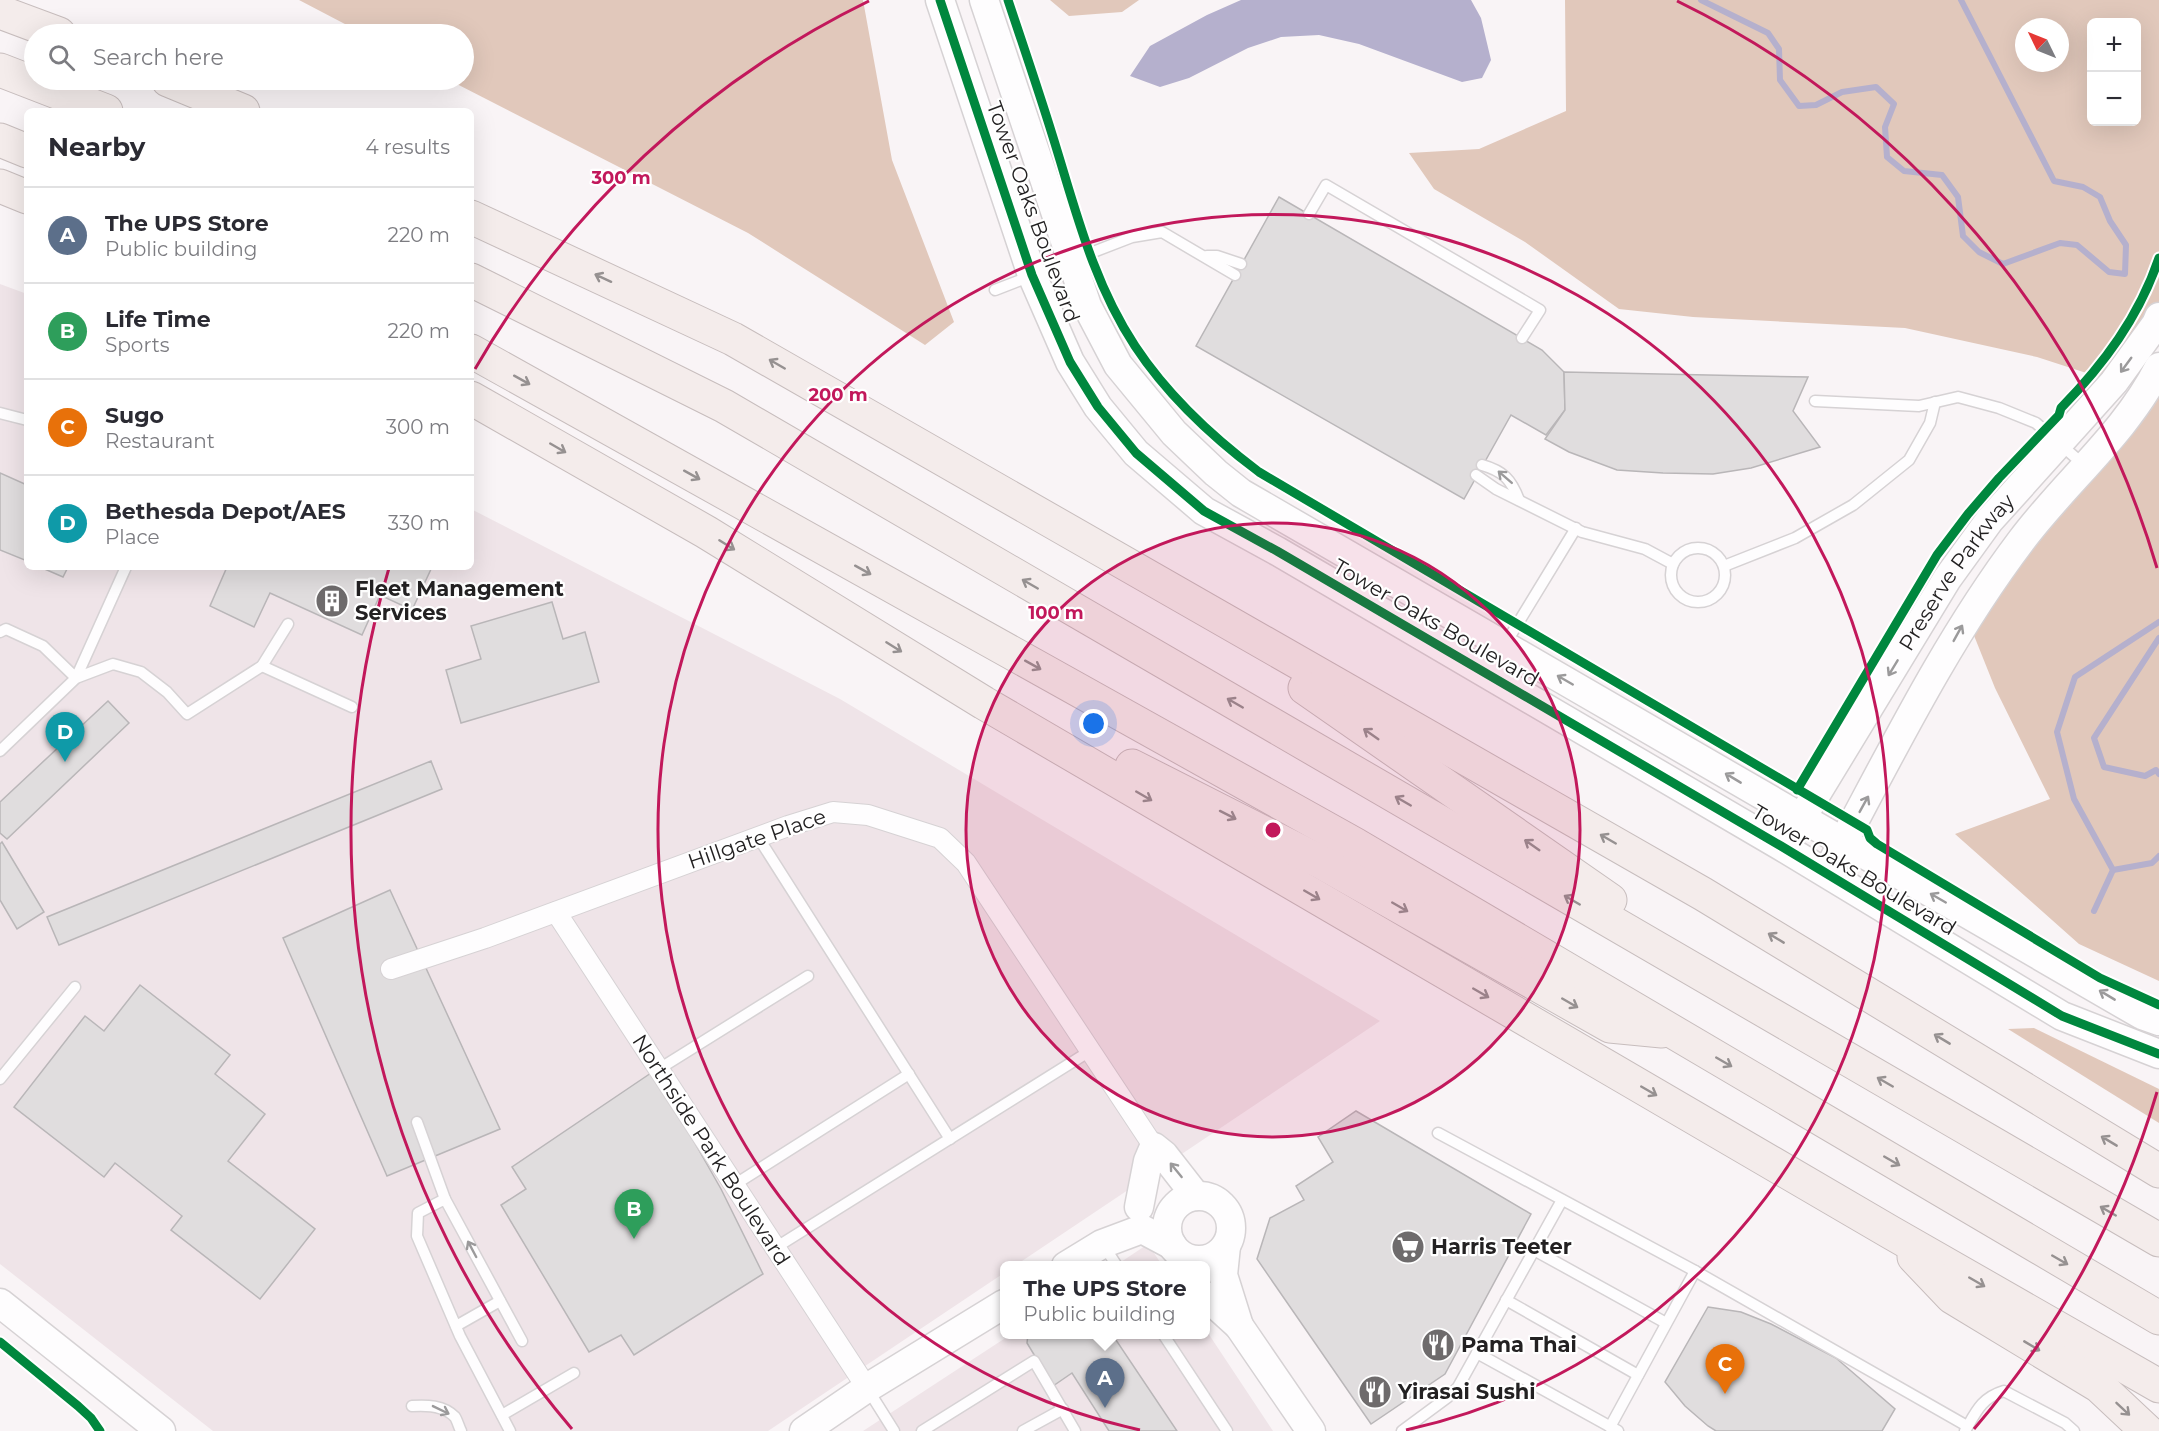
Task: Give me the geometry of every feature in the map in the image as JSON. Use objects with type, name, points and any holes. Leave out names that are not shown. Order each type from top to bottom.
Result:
[{"type":"highway","points":[[0,12],[32,24]]},
{"type":"highway","points":[[0,70],[24,79]]},
{"type":"highway","points":[[52,90],[98,108]]},
{"type":"highway","points":[[192,90],[236,108]]},
{"type":"highway","points":[[0,140],[24,151]]},
{"type":"highway","points":[[0,186],[24,196]]},
{"type":"highway","points":[[474,218],[733,339],[1703,894],[2159,1171]]},
{"type":"highway","points":[[474,281],[724,405],[1822,1046],[2159,1240]]},
{"type":"highway","points":[[474,353],[1356,845],[2159,1318]]},
{"type":"highway","points":[[474,400],[706,532],[984,704],[1890,1232],[2159,1386]]},
{"type":"highway","points":[[1117,559],[1822,1046]]},
{"type":"highway","points":[[984,704],[1125,762],[1319,861],[1610,1026],[1674,1032]]},
{"type":"highway","points":[[1890,1232],[1952,1297],[2099,1386],[2147,1431]]},
{"type":"street","name":"Tower Oaks Boulevard","points":[[940,0],[1032,275],[1070,362],[1098,407],[1136,453],[1204,511],[1277,551],[1780,846],[2062,1016],[2159,1054]]},
{"type":"street","name":"Tower Oaks Boulevard","points":[[984,0],[1087,306],[1118,365],[1174,433],[1216,473],[1241,493],[2142,1016],[2159,1022]]},
{"type":"street","name":"Preserve Parkway","points":[[1780,846],[1802,819],[1947,579],[1989,521],[2114,382],[2159,317]]},
{"type":"street","name":"Preserve Parkway","points":[[1826,874],[1967,618],[2021,540],[2122,424],[2159,367]]},
{"type":"street","name":"Hillgate Place","points":[[391,969],[833,812],[868,815],[940,838],[966,863],[1154,1147]]},
{"type":"street","name":"Northside Park Boulevard","points":[[556,912],[867,1388]]},
{"type":"street","points":[[1109,1255],[1139,1207],[1148,1161],[1154,1147],[1164,1155],[1187,1200]]},
{"type":"street","points":[[1086,1261],[1109,1255],[1142,1229],[1180,1255],[1200,1260],[1219,1254],[1230,1237],[1230,1218],[1225,1209],[1209,1198],[1155,1201],[1139,1207]]},
{"type":"street","points":[[1180,1255],[1168,1235],[1168,1224],[1171,1214],[1187,1200]]},
{"type":"street","points":[[1226,1246],[1223,1275],[1239,1326]]},
{"type":"street","points":[[1210,1300],[1239,1326],[1311,1431]]},
{"type":"street","points":[[0,1303],[146,1427]]},
{"type":"street","points":[[804,1431],[867,1388],[1000,1307]]},
{"type":"lane","points":[[1309,214],[1326,185],[1540,310],[1522,338]]},
{"type":"lane","points":[[995,290],[1132,237],[1162,232],[1235,275]]},
{"type":"lane","points":[[1204,256],[1217,256],[1241,264]]},
{"type":"lane","points":[[1815,401],[1919,406],[1958,397],[1999,408],[2036,423],[2084,465]]},
{"type":"lane","points":[[1724,566],[1795,538],[1854,506],[1909,460],[1930,423],[1935,402]]},
{"type":"lane","points":[[0,413],[24,419]]},
{"type":"lane","points":[[1519,500],[1513,483],[1496,470],[1479,470],[1496,489],[1582,532],[1645,549],[1673,564]]},
{"type":"lane","points":[[1487,674],[1576,528]]},
{"type":"lane","points":[[1701,548],[1716,553],[1724,566],[1726,579],[1723,588],[1715,597],[1705,602],[1695,603],[1685,599],[1674,587],[1671,575],[1673,564],[1678,556],[1690,549],[1701,548]]},
{"type":"lane","points":[[0,751],[76,678],[125,570]]},
{"type":"lane","points":[[76,678],[113,664],[141,672],[167,692],[187,714],[262,666],[288,624]]},
{"type":"lane","points":[[0,632],[6,629],[42,646],[76,678]]},
{"type":"lane","points":[[262,666],[352,707]]},
{"type":"lane","points":[[758,837],[950,1138]]},
{"type":"lane","points":[[659,1069],[808,976]]},
{"type":"lane","points":[[0,1079],[75,987]]},
{"type":"lane","points":[[775,1248],[1090,1051]]},
{"type":"lane","points":[[734,1185],[909,1074]]},
{"type":"lane","points":[[417,1122],[445,1199],[522,1341]]},
{"type":"lane","points":[[1438,1133],[1695,1271],[1966,1429],[1982,1403],[1991,1395],[2004,1391],[2065,1423],[2074,1431]]},
{"type":"lane","points":[[445,1199],[418,1213],[417,1236],[456,1326],[510,1431]]},
{"type":"lane","points":[[1402,1431],[1458,1387],[1562,1200]]},
{"type":"lane","points":[[1534,1250],[1666,1323]]},
{"type":"lane","points":[[1477,1353],[1614,1429],[1638,1375],[1695,1271]]},
{"type":"lane","points":[[1506,1300],[1638,1375]]},
{"type":"lane","points":[[456,1326],[500,1301]]},
{"type":"lane","points":[[1166,1339],[1227,1431]]},
{"type":"lane","points":[[922,1431],[1034,1361],[1075,1431]]},
{"type":"lane","points":[[501,1415],[574,1373]]},
{"type":"lane","points":[[867,1388],[888,1429]]},
{"type":"lane","points":[[412,1406],[432,1405],[454,1416],[461,1431]]},
{"type":"lane","points":[[1023,1431],[1063,1409]]},
{"type":"shaded area","points":[[299,0],[863,0],[892,160],[954,322],[925,345],[748,233],[469,90],[474,90],[474,24],[345,24]]},
{"type":"shaded area","points":[[1050,0],[1139,0],[1122,12],[1069,16]]},
{"type":"shaded area","points":[[1241,0],[1471,0],[1481,18],[1491,60],[1482,78],[1462,82],[1359,44],[1319,35],[1281,37],[1248,48],[1189,78],[1160,87],[1130,76],[1150,46],[1207,15]]},
{"type":"shaded area","points":[[1565,0],[2159,0],[2159,317],[2114,382],[2037,357],[1905,328],[1693,317],[1619,309],[1525,242],[1434,189],[1409,153],[1479,149],[1566,111]]},
{"type":"shaded area","points":[[0,284],[24,293],[24,570],[474,570],[474,511],[840,699],[1380,1021],[1022,1261],[1000,1261],[1000,1276],[768,1431],[213,1431],[0,1264]]},
{"type":"shaded area","points":[[2159,367],[2159,981],[2079,944],[1955,834],[2050,799],[1995,688],[1967,618]]},
{"type":"shaded area","points":[[2034,1028],[2159,1089],[2159,1123],[2008,1029]]},
{"type":"shaded area","points":[[1148,1244],[1159,1261],[1122,1261]]},
{"type":"shaded area","points":[[1210,1336],[1273,1431],[863,1431],[1004,1339],[1210,1339]]},
{"type":"building","points":[[1279,197],[1542,350],[1564,372],[1565,410],[1546,435],[1511,415],[1464,499],[1196,346]]},
{"type":"building","points":[[1564,372],[1808,377],[1793,411],[1820,447],[1751,468],[1713,474],[1617,470],[1569,452],[1545,439],[1565,410]]},
{"type":"building","points":[[0,473],[24,484],[24,560],[0,550]]},
{"type":"building","points":[[47,570],[66,570],[63,577]]},
{"type":"building","name":"Fleet Management Services","points":[[226,570],[431,570],[412,610],[380,595],[362,635],[270,593],[254,627],[210,606]]},
{"type":"building","points":[[552,602],[563,639],[585,632],[599,682],[461,723],[446,670],[481,659],[471,626]]},
{"type":"building","points":[[108,701],[129,723],[7,839],[0,833],[0,802]]},
{"type":"building","points":[[431,761],[442,789],[59,945],[47,917]]},
{"type":"building","points":[[2,842],[44,912],[17,929],[0,900],[0,844]]},
{"type":"building","points":[[390,890],[500,1129],[387,1176],[283,938]]},
{"type":"building","points":[[140,985],[230,1055],[215,1074],[265,1114],[228,1161],[315,1229],[260,1299],[171,1230],[182,1216],[115,1163],[104,1177],[14,1107],[85,1016],[104,1031]]},
{"type":"building","points":[[654,1071],[721,1189],[763,1274],[634,1355],[621,1335],[589,1352],[501,1205],[526,1189],[512,1167]]},
{"type":"building","points":[[1356,1111],[1531,1214],[1445,1374],[1371,1424],[1257,1259],[1270,1218],[1304,1200],[1296,1186],[1333,1162],[1318,1137]]},
{"type":"building","points":[[1708,1307],[1741,1312],[1771,1324],[1836,1358],[1895,1409],[1882,1431],[1716,1431],[1708,1426],[1685,1406],[1665,1382]]},
{"type":"building","points":[[1027,1339],[1115,1339],[1177,1431],[1109,1431],[1072,1373],[1053,1386],[1027,1343]]},
{"type":"waterway","points":[[1701,0],[1768,33],[1779,49],[1780,80],[1799,106],[1816,105],[1842,92],[1876,87],[1894,104],[1885,127],[1887,157],[1904,171],[1942,175],[1958,197],[1963,236],[1979,252],[2003,264],[2060,243],[2077,245],[2109,272],[2125,274],[2126,245],[2110,221],[2100,197],[2083,187],[2054,181],[1961,0]]},
{"type":"waterway","points":[[2094,911],[2113,870],[2074,799],[2057,732],[2075,677],[2159,622]]},
{"type":"waterway","points":[[2159,638],[2094,738],[2104,767],[2145,776],[2156,770],[2159,774]]},
{"type":"waterway","points":[[2113,870],[2152,863],[2159,856]]},
{"type":"cycle path","points":[[940,0],[1032,275],[1070,362],[1098,407],[1136,453],[1204,511],[1277,551],[1781,846],[2062,1016],[2159,1054]]},
{"type":"cycle path","points":[[1008,0],[1086,243],[1107,296],[1135,346],[1162,382],[1191,414],[1224,444],[1259,472],[1867,830],[1870,838],[1877,844],[2100,978],[2159,1005]]},
{"type":"cycle path","points":[[1797,790],[1937,555],[1968,514],[2059,415],[2061,408],[2106,357],[2131,320],[2159,258]]},
{"type":"cycle path","points":[[0,1342],[78,1406],[91,1418],[100,1431]]},
{"type":"place","name":"Fleet Management Services","points":[[332,601]]},
{"type":"place","name":"Bethesda Depot/AES","points":[[65,762]]},
{"type":"place","name":"Life Time","points":[[634,1239]]},
{"type":"place","name":"Harris Teeter","points":[[1408,1247]]},
{"type":"place","name":"Pama Thai","points":[[1438,1345]]},
{"type":"place","name":"Yirasai Sushi","points":[[1375,1392]]},
{"type":"place","name":"Sugo","points":[[1725,1394]]},
{"type":"place","name":"The UPS Store","points":[[1105,1408]]}]
